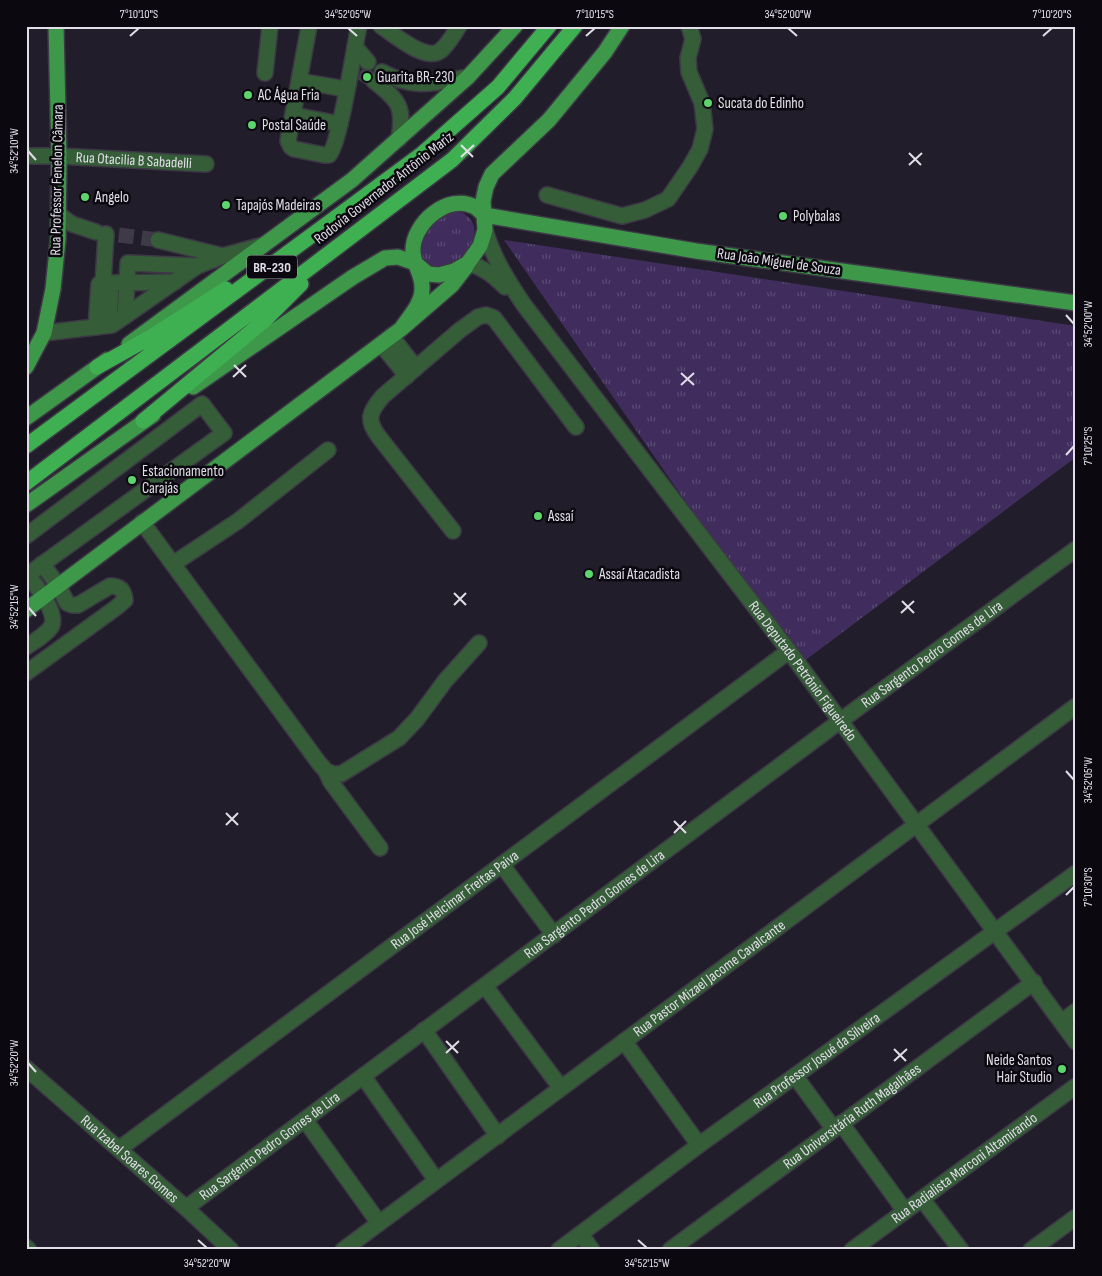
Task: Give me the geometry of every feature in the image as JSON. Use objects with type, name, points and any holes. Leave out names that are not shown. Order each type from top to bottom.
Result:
[{"type":"highway","name":"Rodovia Governador Antônio Mariz","points":[[26,446],[314,235],[438,141],[498,87],[549,26]]},
{"type":"highway","name":"Rodovia Governador Antônio Mariz","points":[[26,483],[452,160],[515,98],[575,26]]},
{"type":"highway","points":[[97,367],[152,337],[314,235]]},
{"type":"highway","points":[[143,421],[265,320],[343,243]]},
{"type":"main road","name":"Rua Professor Fenelon Câmara","points":[[26,366],[44,333],[53,289],[58,240],[60,156],[56,26]]},
{"type":"main road","points":[[26,418],[44,407],[352,180],[468,78],[515,26]]},
{"type":"main road","points":[[26,610],[391,337],[452,285],[480,246],[484,222],[483,201],[486,187],[492,174],[548,120],[604,52],[622,26]]},
{"type":"main road","points":[[391,337],[420,300],[421,279],[412,253],[413,242],[425,220],[441,207],[459,204],[474,206],[484,222]]},
{"type":"main road","name":"Rua João Miguel de Souza","points":[[484,222],[1076,303]]},
{"type":"main road","points":[[26,504],[353,277],[385,258],[398,257],[415,263],[428,274],[439,275],[454,271],[468,263]]},
{"type":"street","points":[[265,73],[270,26]]},
{"type":"street","points":[[309,26],[288,141],[291,147],[324,155],[329,155],[332,152],[340,124],[346,89],[360,66],[355,47],[359,26]]},
{"type":"street","points":[[381,26],[414,49],[428,54],[440,51],[459,26]]},
{"type":"street","points":[[547,195],[622,216],[646,210],[668,199],[700,149],[705,129],[702,103],[689,72],[688,58],[693,39],[689,26]]},
{"type":"street","points":[[399,139],[402,117],[398,103],[384,80],[424,85],[468,78]]},
{"type":"street","points":[[299,80],[346,89]]},
{"type":"street","points":[[293,115],[340,124]]},
{"type":"street","name":"Rua Otacilia B Sabadelli","points":[[26,156],[60,156],[206,164]]},
{"type":"street","points":[[58,214],[72,224],[101,233],[107,284],[103,326]]},
{"type":"street","name":"Rua Deputado Petrônio Figueiredo","points":[[484,222],[491,249],[502,271],[524,306],[789,651],[994,931],[1034,982],[1076,1042]]},
{"type":"street","points":[[158,240],[224,256]]},
{"type":"street","points":[[44,333],[103,326],[125,316],[197,266],[262,245]]},
{"type":"street","points":[[125,316],[128,263],[197,266]]},
{"type":"street","name":"Rua Deputado Petrônio Figueiredo","points":[[468,263],[491,273],[524,306]]},
{"type":"street","points":[[107,284],[175,282]]},
{"type":"street","points":[[453,531],[371,427],[370,418],[373,407],[383,396],[460,330],[478,317],[486,315],[494,318],[576,427]]},
{"type":"street","points":[[391,337],[412,372]]},
{"type":"street","points":[[26,536],[202,404],[224,433],[27,576],[43,597],[53,617],[52,625],[46,633],[26,647]]},
{"type":"street","points":[[173,564],[238,521],[328,450]]},
{"type":"street","points":[[142,522],[326,771],[331,782],[380,848]]},
{"type":"street","name":"Rua Sargento Pedro Gomes de Lira","points":[[186,1208],[840,721],[1076,549]]},
{"type":"street","points":[[26,673],[125,600],[122,590],[116,586],[110,586],[78,606],[72,605],[68,603],[58,585],[42,564]]},
{"type":"street","points":[[326,771],[333,774],[341,774],[399,738],[417,719],[445,680],[479,643]]},
{"type":"street","name":"Rua José Helcimar Freitas Paiva","points":[[119,1149],[789,651]]},
{"type":"street","name":"Rua Pastor Mizael Jacome Cavalcante","points":[[343,1250],[1076,706]]},
{"type":"street","points":[[502,865],[554,935]]},
{"type":"street","name":"Rua Professor Josué da Silveira","points":[[559,1250],[699,1145],[1076,873]]},
{"type":"street","name":"Rua Universitária Ruth Magalhães","points":[[670,1250],[1034,982]]},
{"type":"street","points":[[485,986],[561,1088]]},
{"type":"street","points":[[1062,1022],[1076,1011]]},
{"type":"street","points":[[424,1030],[498,1136]]},
{"type":"street","points":[[624,1041],[699,1145]]},
{"type":"street","name":"Rua Izabel Soares Gomes","points":[[26,1068],[186,1208],[231,1250]]},
{"type":"street","points":[[363,1076],[436,1180]]},
{"type":"street","points":[[795,1076],[905,1211]]},
{"type":"street","name":"Rua Radialista Marconi Altamirando","points":[[852,1250],[1076,1086]]},
{"type":"street","points":[[305,1120],[379,1223]]},
{"type":"street","points":[[922,1199],[960,1250]]},
{"type":"street","points":[[1031,1250],[1076,1217]]},
{"type":"street","points":[[581,1234],[592,1250]]},
{"type":"street","points":[[26,1247],[29,1250]]},
{"type":"green space","points":[[454,210],[467,216],[474,225],[474,236],[470,247],[452,264],[442,267],[431,266],[423,261],[420,254],[422,239],[437,218],[444,212]]},
{"type":"green space","points":[[504,240],[1076,326],[1076,457],[799,665]]},
{"type":"tunnel","points":[[360,72],[374,81]]},
{"type":"tunnel","points":[[96,232],[158,240]]},
{"type":"place","name":"Guarita BR-230","points":[[367,77]]},
{"type":"place","name":"AC Água Fria","points":[[248,95]]},
{"type":"place","name":"Sucata do Edinho","points":[[708,103]]},
{"type":"place","name":"Postal Saúde","points":[[252,125]]},
{"type":"place","name":"Angelo","points":[[85,197]]},
{"type":"place","name":"Tapajós Madeiras","points":[[226,205]]},
{"type":"place","name":"Polybalas","points":[[783,216]]},
{"type":"place","name":"Estacionamento Carajás","points":[[132,480]]},
{"type":"place","name":"Assaí","points":[[538,516]]},
{"type":"place","name":"Assaí Atacadista","points":[[589,574]]},
{"type":"place","name":"Neide Santos Hair Studio","points":[[1062,1069]]}]
